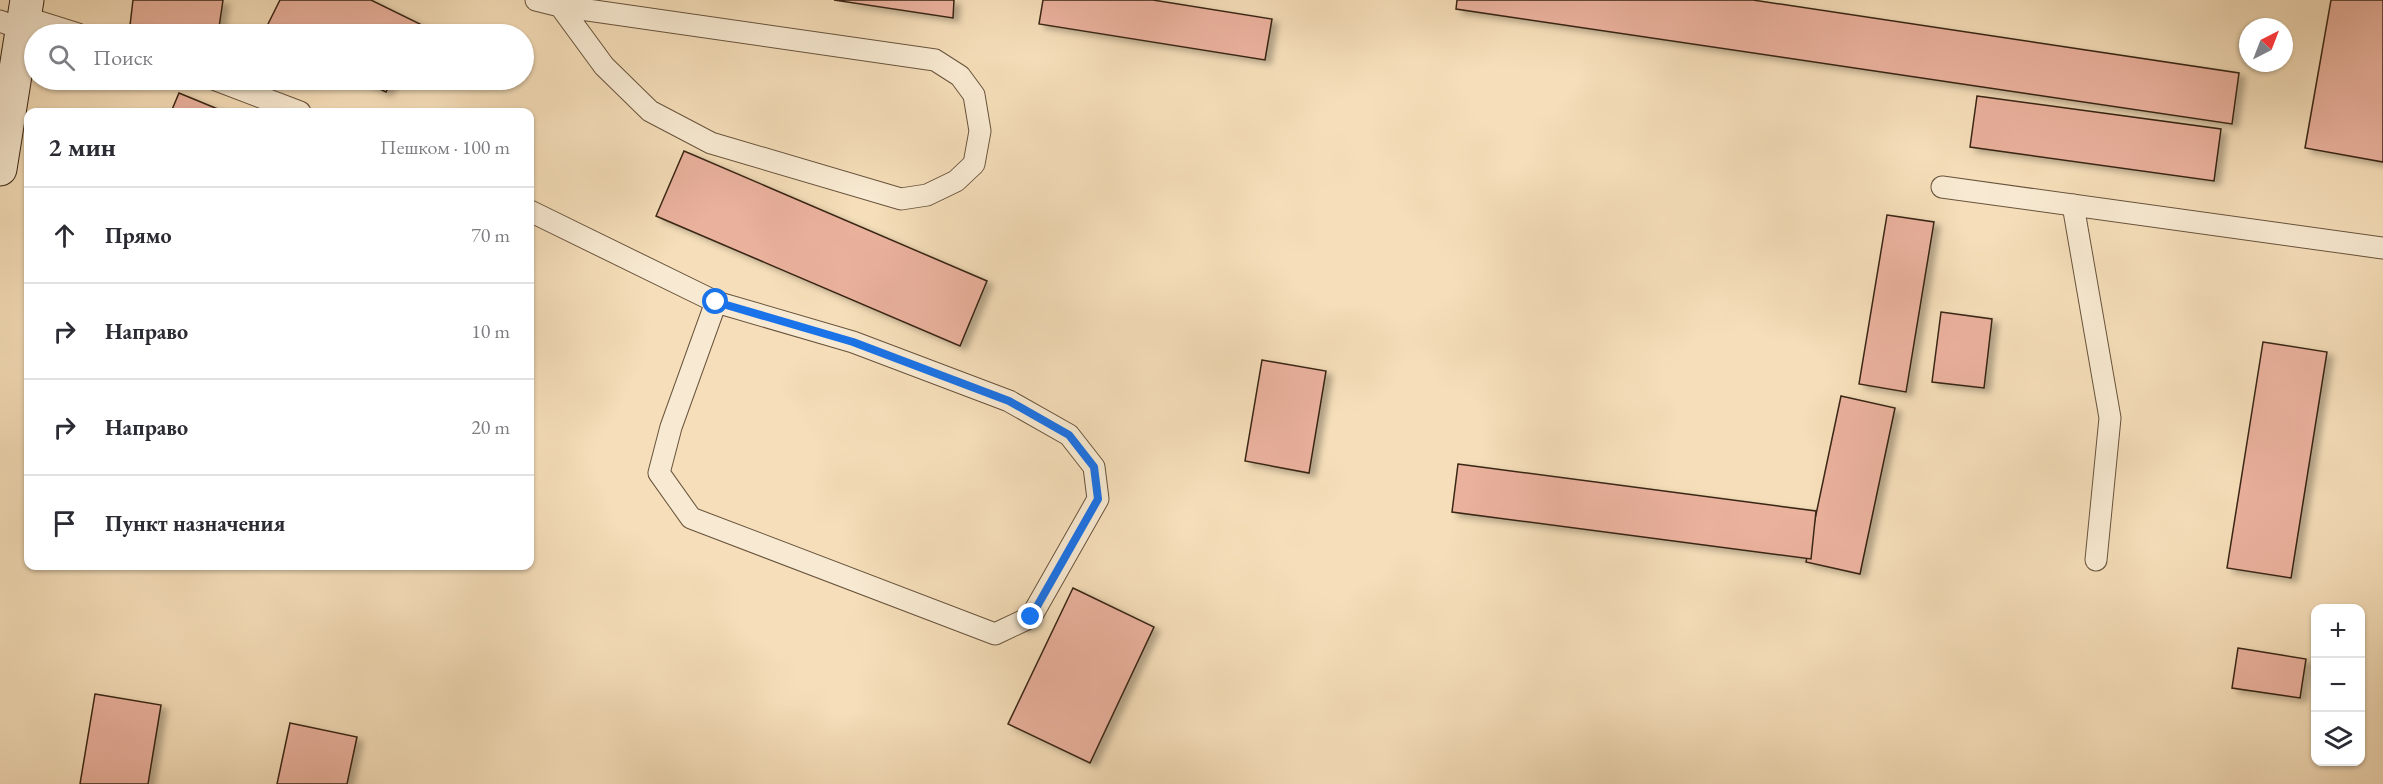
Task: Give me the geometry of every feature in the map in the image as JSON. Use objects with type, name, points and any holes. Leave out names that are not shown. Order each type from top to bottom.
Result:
[{"type":"street","points":[[0,170],[8,71],[18,17]]},
{"type":"lane","points":[[537,0],[560,6],[935,60],[960,75],[974,95],[980,130],[974,164],[956,182],[927,195],[901,199],[711,144],[650,111],[604,66],[560,6]]},
{"type":"lane","points":[[18,17],[43,24]]},
{"type":"lane","points":[[242,90],[290,108]]},
{"type":"lane","points":[[1941,187],[2383,248]]},
{"type":"lane","points":[[2073,205],[2110,418],[2096,560]]},
{"type":"lane","points":[[534,213],[716,302],[853,342],[1009,401],[1069,435],[1094,467],[1098,499],[1031,617],[995,634],[692,518],[659,473],[671,426],[716,302]]},
{"type":"building","points":[[133,0],[223,0],[219,24],[130,24]]},
{"type":"building","points":[[280,0],[371,0],[420,24],[268,24]]},
{"type":"building","points":[[834,0],[954,0],[953,18]]},
{"type":"building","points":[[1043,0],[1153,0],[1272,19],[1265,60],[1039,24]]},
{"type":"building","points":[[1457,0],[1753,0],[2239,73],[2232,124],[1456,9]]},
{"type":"building","points":[[2331,0],[2383,0],[2383,162],[2305,148]]},
{"type":"building","points":[[179,93],[215,108],[173,108]]},
{"type":"building","points":[[1977,96],[2221,129],[2214,181],[1970,147]]},
{"type":"building","points":[[684,151],[987,281],[960,346],[656,216]]},
{"type":"building","points":[[1887,215],[1934,222],[1906,392],[1859,384]]},
{"type":"building","points":[[1941,312],[1992,319],[1984,388],[1932,382]]},
{"type":"building","points":[[2263,342],[2327,352],[2291,578],[2227,568]]},
{"type":"building","points":[[1262,360],[1326,371],[1309,473],[1245,461]]},
{"type":"building","points":[[1841,396],[1895,408],[1860,574],[1806,562]]},
{"type":"building","points":[[1458,464],[1816,511],[1811,559],[1452,512]]},
{"type":"building","points":[[1073,588],[1154,627],[1090,763],[1008,724]]},
{"type":"building","points":[[2238,648],[2306,659],[2300,698],[2232,688]]},
{"type":"building","points":[[95,694],[161,705],[148,784],[80,784]]},
{"type":"building","points":[[290,723],[357,737],[347,784],[277,784]]},
{"type":"route","points":[[716,302],[853,342],[1009,401],[1069,435],[1094,467],[1098,499],[1031,617]]}]
